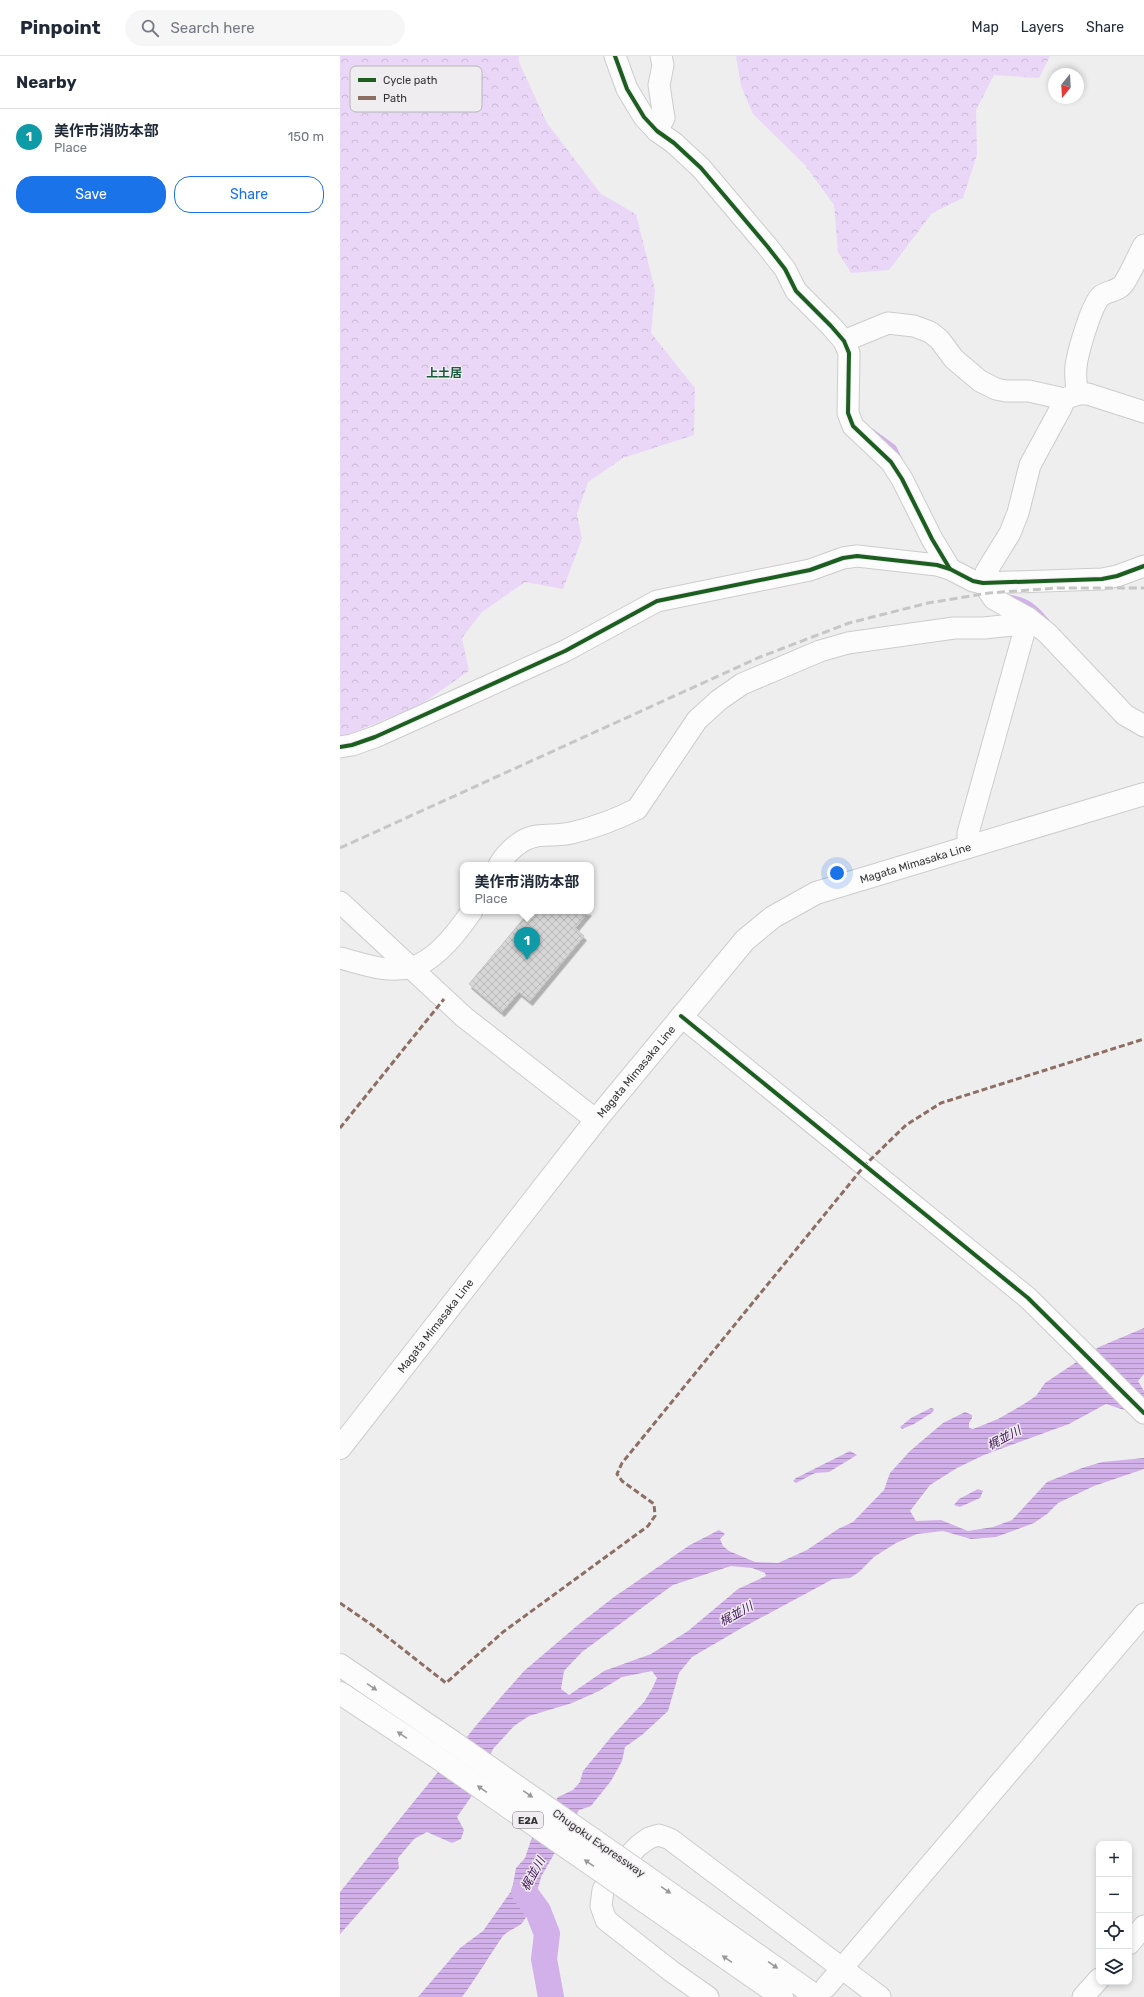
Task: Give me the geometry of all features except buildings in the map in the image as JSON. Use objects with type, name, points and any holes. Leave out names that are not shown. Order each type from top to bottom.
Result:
[{"type":"main road","name":"Magata Mimasaka Line","points":[[340,1448],[596,1120],[745,940],[773,917],[816,893],[1144,794]]},
{"type":"main road","name":"Chugoku Expressway","points":[[340,1665],[634,1868],[822,1992]]},
{"type":"main road","name":"Chugoku Expressway","points":[[340,1693],[435,1756],[782,1997]]},
{"type":"street","points":[[614,56],[627,88],[644,117],[657,131],[674,142],[701,168],[785,269],[796,291],[844,341],[849,353],[848,413],[853,426],[891,462],[902,479],[932,539],[950,569]]},
{"type":"street","points":[[657,131],[664,118],[659,85],[663,65],[661,56]]},
{"type":"street","points":[[1144,245],[1124,283],[1116,291],[1101,296],[1095,304],[1082,340],[1076,366],[1076,382],[1071,397],[1062,406],[1030,465],[1018,513],[1010,533],[986,572],[983,583],[994,599],[1028,618],[1047,633],[1125,715],[1144,726]]},
{"type":"street","points":[[844,341],[888,323],[914,326],[930,332],[939,339],[954,359],[980,381],[996,389],[1006,391],[1029,391],[1071,397],[1088,394],[1144,412]]},
{"type":"street","points":[[340,747],[352,745],[375,737],[415,720],[565,651],[657,601],[802,572],[843,558],[857,556],[937,565],[950,569],[973,581],[983,583],[1102,579],[1117,576],[1144,566]]},
{"type":"street","points":[[968,846],[968,833],[1028,618]]},
{"type":"street","points":[[501,862],[512,849],[524,841],[536,836],[556,836],[571,833],[625,815],[637,809],[697,720],[719,700],[742,684],[820,651],[848,643],[954,628],[984,628],[1012,625],[1028,618]]},
{"type":"street","points":[[340,902],[412,967],[464,1017],[596,1120]]},
{"type":"street","points":[[340,958],[388,969],[412,967],[426,960],[447,943],[470,914]]},
{"type":"street","points":[[681,1016],[1022,1293],[1144,1413]]},
{"type":"street","points":[[822,1992],[1144,1614]]},
{"type":"street","points":[[708,1997],[671,1971],[606,1920],[601,1906],[603,1890],[614,1872],[638,1846],[649,1838],[659,1835],[670,1839],[880,1997]]},
{"type":"street","points":[[1132,1940],[1144,1926]]},
{"type":"street","points":[[1083,1997],[1096,1982]]},
{"type":"green space","points":[[340,56],[519,56],[519,62],[547,123],[601,194],[636,214],[655,290],[651,333],[695,388],[694,435],[623,458],[588,482],[577,514],[582,539],[563,589],[525,582],[482,612],[462,638],[469,671],[420,705],[340,738]]},
{"type":"green space","points":[[736,56],[1050,56],[1039,78],[994,75],[976,110],[977,155],[963,198],[932,213],[889,270],[851,273],[838,252],[834,205],[805,165],[753,114],[741,86]]},
{"type":"water","name":"梶並川","points":[[1144,1328],[1144,1374],[1138,1381],[1144,1391],[1144,1409],[1124,1410],[1106,1404],[1069,1424],[984,1455],[957,1468],[930,1485],[910,1511],[916,1521],[941,1520],[968,1531],[993,1527],[1012,1520],[1047,1482],[1082,1468],[1102,1462],[1144,1458],[1144,1469],[1094,1486],[1058,1503],[1047,1514],[1034,1523],[996,1537],[971,1539],[943,1531],[917,1534],[896,1543],[874,1557],[859,1572],[850,1578],[833,1579],[740,1629],[692,1657],[679,1673],[668,1711],[642,1735],[625,1747],[622,1761],[611,1781],[591,1806],[579,1810],[541,1877],[534,1900],[525,1919],[521,1924],[503,1936],[462,1997],[418,1997],[460,1948],[483,1931],[512,1890],[516,1868],[525,1858],[531,1840],[558,1797],[573,1790],[580,1782],[583,1771],[612,1736],[644,1702],[657,1678],[652,1671],[622,1677],[599,1691],[572,1703],[529,1716],[514,1726],[493,1749],[471,1797],[457,1817],[464,1830],[461,1839],[452,1843],[427,1832],[414,1839],[398,1858],[399,1868],[340,1934],[340,1892],[479,1722],[524,1671],[578,1625],[614,1597],[690,1545],[719,1530],[725,1534],[720,1539],[723,1546],[729,1551],[755,1562],[778,1563],[807,1550],[838,1529],[853,1522],[884,1490],[890,1473],[910,1451],[943,1423],[965,1412],[972,1415],[969,1428],[973,1429],[998,1419],[1036,1396],[1045,1383],[1099,1347]],"holes":[[[731,1566],[752,1568],[765,1573],[766,1576],[738,1589],[688,1631],[651,1654],[604,1671],[569,1695],[561,1689],[564,1671],[582,1652],[673,1585]]]},
{"type":"water","points":[[931,1408],[934,1409],[933,1412],[914,1424],[902,1429],[900,1427],[911,1418]]},
{"type":"water","points":[[850,1451],[857,1455],[829,1472],[815,1473],[796,1483],[793,1481],[796,1478]]},
{"type":"water","points":[[978,1489],[983,1491],[980,1498],[960,1507],[954,1505],[959,1499]]},
{"type":"waterway","points":[[872,431],[894,447],[900,459]]},
{"type":"waterway","points":[[1009,597],[1027,602],[1040,612],[1048,622]]},
{"type":"waterway","name":"梶並川","points":[[524,1892],[538,1911],[547,1934],[544,1959],[551,1997]]},
{"type":"railway","points":[[340,848],[760,657],[849,623],[928,603],[989,593],[1057,588],[1144,588]]},
{"type":"marked path","points":[[340,1128],[444,999]]},
{"type":"marked path","points":[[340,1603],[372,1625],[446,1683],[503,1632],[648,1526],[655,1516],[654,1504],[622,1481],[617,1474],[622,1463],[865,1165],[906,1125],[941,1103],[1144,1039]]},
{"type":"cycle path","points":[[615,56],[627,89],[644,117],[657,131],[674,143],[701,168],[785,269],[796,291],[844,341],[849,353],[848,413],[853,426],[891,462],[902,479],[932,539],[950,569]]},
{"type":"cycle path","points":[[340,747],[352,745],[375,737],[565,651],[657,601],[810,570],[843,558],[857,556],[937,565],[950,569],[973,581],[983,583],[1102,579],[1117,576],[1144,566]]},
{"type":"cycle path","points":[[681,1016],[1028,1298],[1144,1413]]},
{"type":"place","name":"美作市消防本部","points":[[527,960]]},
{"type":"district","name":"上土居","points":[[444,373]]}]
